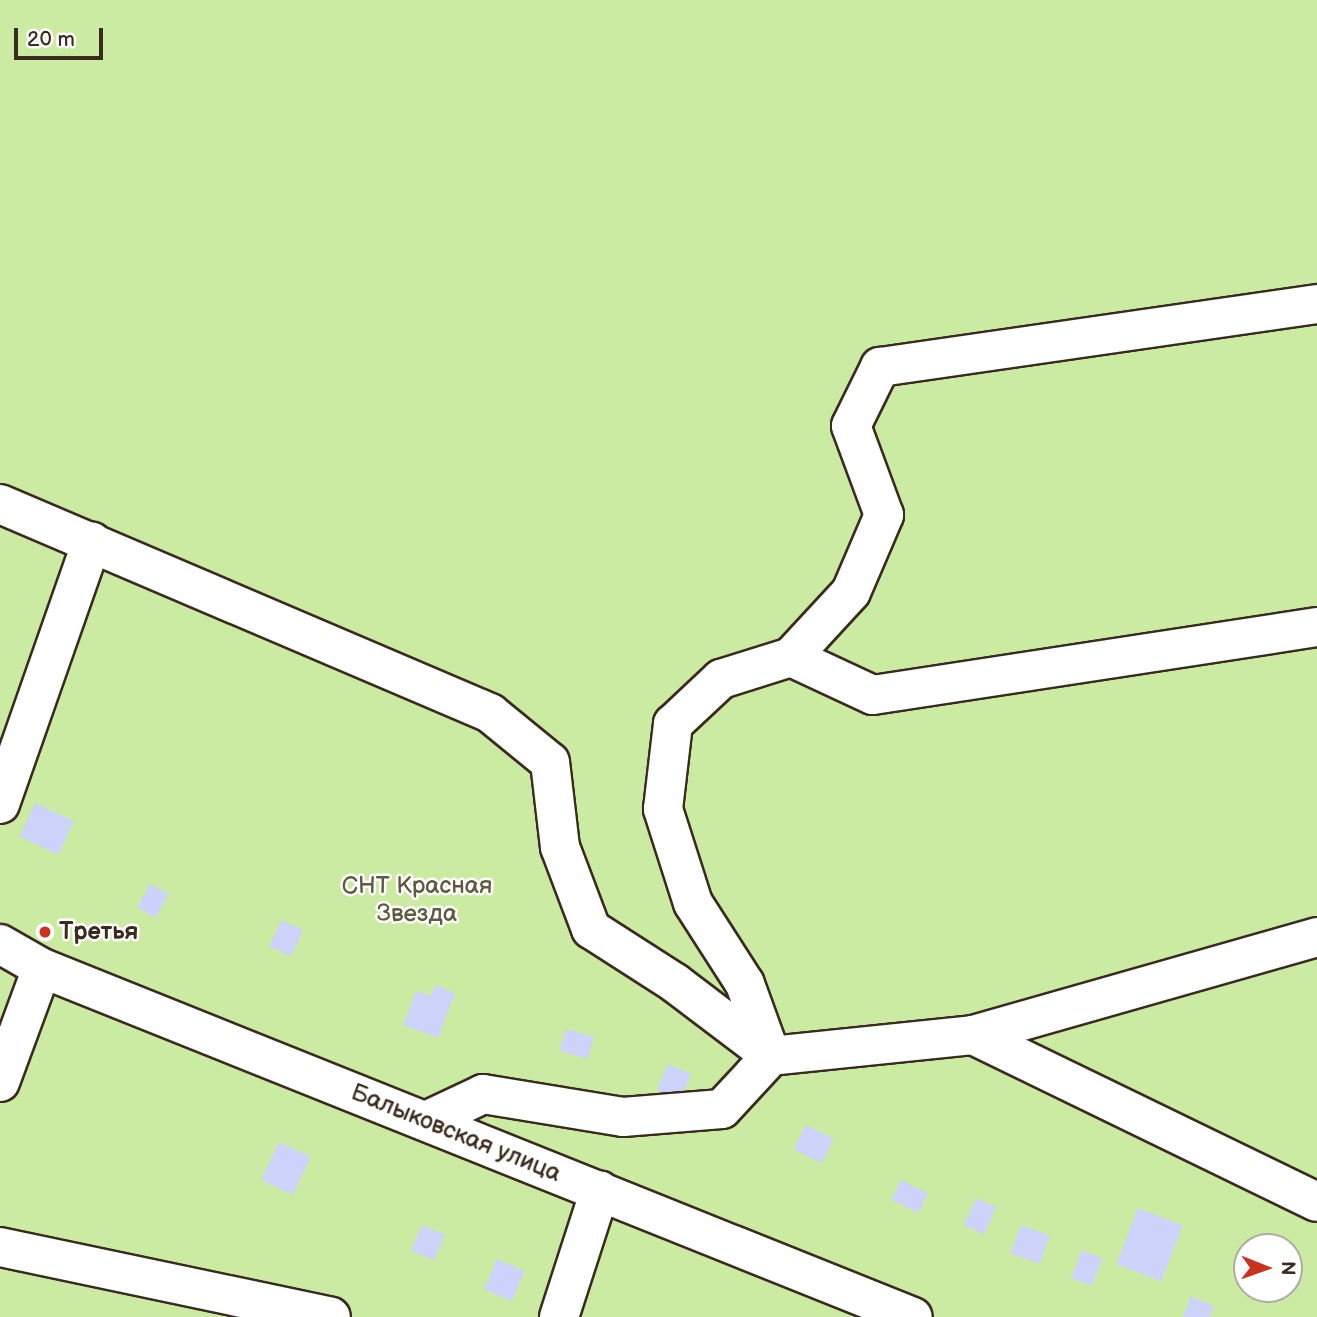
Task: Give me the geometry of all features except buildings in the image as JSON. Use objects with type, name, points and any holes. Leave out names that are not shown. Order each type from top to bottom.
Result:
[{"type":"street","points":[[771,1056],[745,984],[694,903],[663,809],[673,724],[721,679],[791,657],[851,592],[884,515],[851,426],[880,367],[1317,304]]},
{"type":"street","points":[[0,504],[490,713],[550,762],[560,847],[591,929],[675,983],[771,1056]]},
{"type":"street","points":[[0,804],[92,542]]},
{"type":"street","points":[[791,657],[873,695],[1317,626]]},
{"type":"street","points":[[426,1121],[483,1094],[623,1116],[722,1109],[771,1056],[973,1035],[1317,937]]},
{"type":"street","name":"Балыковская улица","points":[[0,944],[42,968],[913,1317]]},
{"type":"street","points":[[0,1083],[42,968]]},
{"type":"street","points":[[973,1035],[1317,1202]]},
{"type":"street","points":[[559,1317],[600,1190]]},
{"type":"street","points":[[0,1247],[331,1317]]},
{"type":"green space","name":"СНТ Красная Звезда","points":[[0,0],[1317,0],[1317,1317],[0,1317]]},
{"type":"place","name":"Третья","points":[[45,932]]}]
